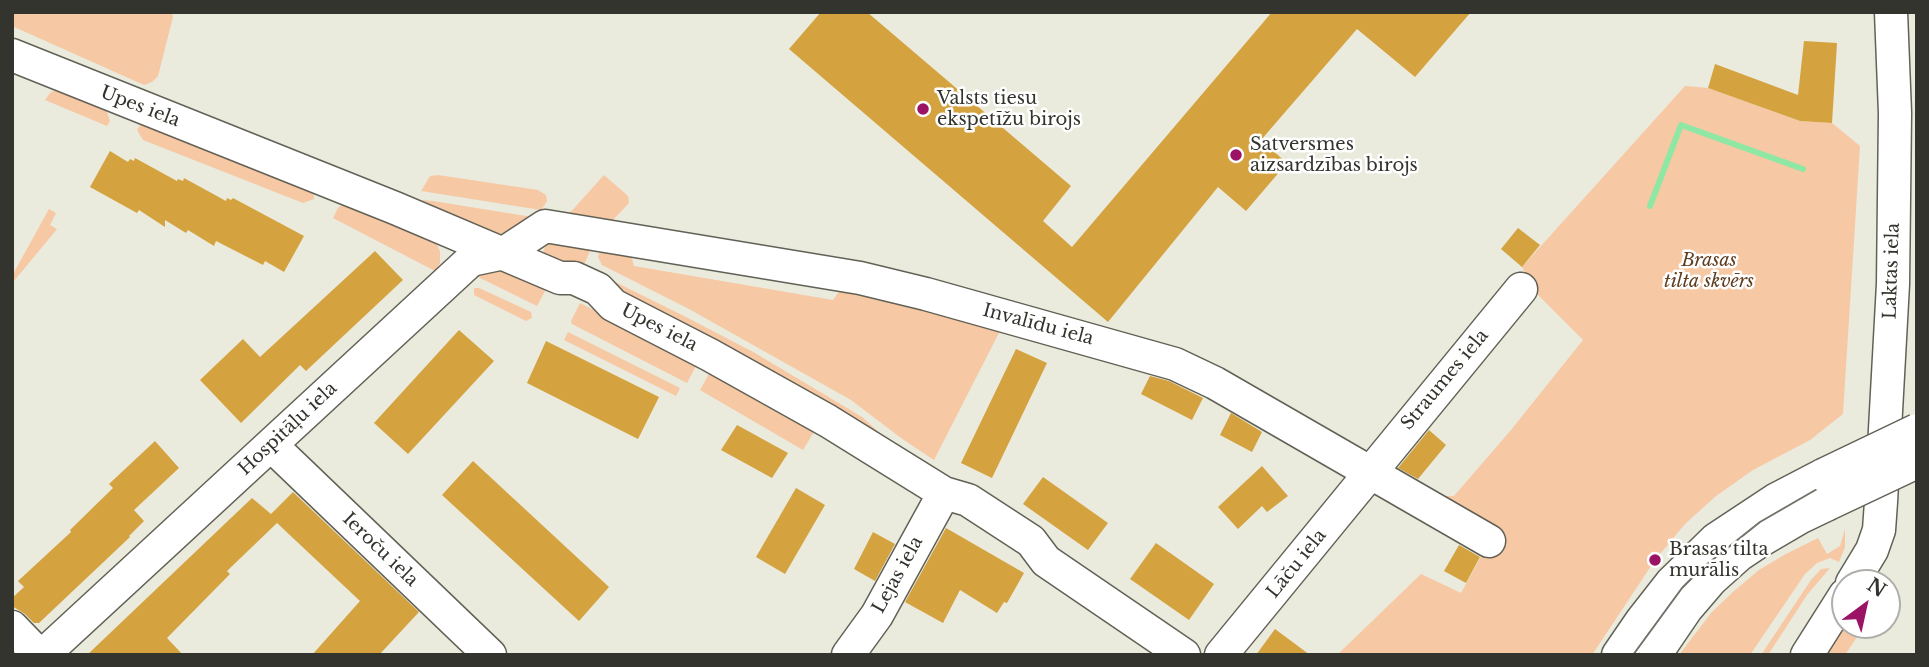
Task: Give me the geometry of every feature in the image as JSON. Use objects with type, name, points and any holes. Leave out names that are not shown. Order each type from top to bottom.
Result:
[{"type":"street","name":"Laktas iela","points":[[1861,569],[1879,530],[1893,284],[1895,113],[1891,12]]},
{"type":"street","name":"Upes iela","points":[[12,55],[383,203],[559,278],[574,278],[598,289],[613,305],[828,421],[944,493],[968,500],[1031,541],[1046,561],[1184,655]]},
{"type":"street","name":"Hospitāļu iela","points":[[41,655],[471,260],[503,253],[545,226]]},
{"type":"street","name":"Invalīdu iela","points":[[545,226],[860,278],[1175,364],[1215,383],[1489,541]]},
{"type":"street","name":"Straumes iela","points":[[1371,472],[1521,289]]},
{"type":"street","points":[[1655,655],[1687,608],[1720,571],[1825,490],[1917,430]]},
{"type":"street","name":"Ieroču iela","points":[[271,445],[490,655]]},
{"type":"street","points":[[1618,655],[1671,583],[1716,539],[1776,500],[1825,490],[1917,462]]},
{"type":"street","name":"Lāču iela","points":[[1221,655],[1371,472]]},
{"type":"street","name":"Lejas iela","points":[[848,655],[877,615],[944,493]]},
{"type":"street","points":[[1807,655],[1831,617]]},
{"type":"street","points":[[12,627],[41,655]]},
{"type":"green space","points":[[12,12],[172,12],[173,17],[158,76],[144,85],[12,26]]},
{"type":"green space","name":"Brasas tilta skvērs","points":[[1685,86],[1708,88],[1800,121],[1832,123],[1860,146],[1843,414],[1810,440],[1753,470],[1716,496],[1685,524],[1655,560],[1592,655],[1337,655],[1421,574],[1461,593],[1494,533],[1438,496],[1454,496],[1583,340],[1536,293],[1522,267]]},
{"type":"green space","points":[[58,90],[106,109],[110,121],[107,126],[45,100],[51,92]]},
{"type":"green space","points":[[147,123],[314,193],[314,199],[303,203],[143,140],[137,130],[140,125]]},
{"type":"green space","points":[[604,175],[628,196],[629,203],[612,221],[568,215]]},
{"type":"green space","points":[[430,176],[538,190],[546,195],[547,201],[541,210],[421,191]]},
{"type":"green space","points":[[421,200],[532,217],[507,235],[496,235]]},
{"type":"green space","points":[[344,203],[434,239],[440,251],[440,263],[435,271],[333,218]]},
{"type":"green space","points":[[49,209],[56,213],[50,225],[57,229],[14,281],[12,276]]},
{"type":"green space","points":[[548,240],[592,246],[580,274],[545,257],[543,252]]},
{"type":"green space","points":[[602,247],[630,251],[634,266],[833,300],[844,284],[1003,325],[934,460],[851,400],[689,309],[602,265],[598,257]]},
{"type":"green space","points":[[495,265],[543,286],[545,291],[537,306],[472,274]]},
{"type":"green space","points":[[597,273],[755,353],[862,417],[883,436],[591,275]]},
{"type":"green space","points":[[474,288],[531,312],[532,318],[526,321],[474,295]]},
{"type":"green space","points":[[580,303],[698,362],[687,383],[572,324]]},
{"type":"green space","points":[[568,332],[680,388],[676,396],[564,340]]},
{"type":"green space","points":[[711,370],[815,430],[803,450],[700,390]]},
{"type":"green space","points":[[1845,529],[1845,547],[1839,562],[1830,558],[1817,563],[1805,574],[1750,655],[1679,655],[1711,613],[1759,570],[1818,538],[1827,554],[1840,546]]},
{"type":"green space","points":[[1830,568],[1807,595],[1768,655],[1761,655],[1811,580],[1821,569]]},
{"type":"green space","points":[[1831,635],[1831,639],[1856,639],[1845,655],[1818,655]]},
{"type":"building","points":[[821,12],[867,12],[1071,186],[1043,221],[1072,247],[1272,12],[1471,12],[1415,77],[1357,29],[1261,140],[1287,163],[1246,211],[1218,187],[1108,322],[789,49]]},
{"type":"building","points":[[1804,41],[1837,43],[1832,123],[1800,121],[1708,88],[1715,64],[1798,95]]},
{"type":"building","points":[[110,151],[128,162],[130,159],[134,161],[135,158],[177,181],[183,181],[184,178],[226,201],[227,198],[233,198],[304,236],[284,272],[265,261],[263,265],[216,241],[214,246],[165,220],[165,227],[139,210],[137,213],[90,187]]},
{"type":"building","points":[[1518,228],[1540,245],[1522,267],[1501,249]]},
{"type":"building","points":[[375,251],[403,280],[306,371],[300,365],[241,423],[200,380],[243,339],[260,357]]},
{"type":"building","points":[[459,330],[494,361],[408,454],[374,423]]},
{"type":"building","points":[[546,341],[659,397],[638,439],[527,383]]},
{"type":"building","points":[[1016,349],[1047,363],[992,478],[961,463]]},
{"type":"building","points":[[1150,376],[1169,381],[1203,398],[1192,420],[1141,394]]},
{"type":"building","points":[[1231,413],[1262,432],[1252,452],[1220,435]]},
{"type":"building","points":[[737,425],[788,453],[772,478],[721,450]]},
{"type":"building","points":[[1429,430],[1446,445],[1418,479],[1398,468]]},
{"type":"building","points":[[155,441],[179,468],[134,510],[144,521],[39,623],[34,623],[12,606],[12,598],[24,587],[18,581],[71,532],[70,530],[113,488],[109,484]]},
{"type":"building","points":[[473,461],[609,587],[579,621],[442,495]]},
{"type":"building","points":[[1262,466],[1288,496],[1267,512],[1262,506],[1238,529],[1218,507]]},
{"type":"building","points":[[1043,477],[1108,523],[1088,550],[1023,504]]},
{"type":"building","points":[[796,488],[825,505],[785,574],[756,557]]},
{"type":"building","points":[[293,492],[419,612],[379,655],[312,655],[360,601],[277,523],[227,571],[230,574],[167,638],[183,655],[87,655],[252,498],[271,514]]},
{"type":"building","points":[[946,528],[1024,573],[1007,603],[1004,602],[997,613],[960,590],[943,623],[905,602]]},
{"type":"building","points":[[873,532],[895,544],[875,581],[854,569]]},
{"type":"building","points":[[1156,543],[1214,584],[1189,620],[1130,579]]},
{"type":"building","points":[[1459,545],[1480,557],[1466,583],[1444,571]]},
{"type":"building","points":[[1275,629],[1310,655],[1256,655]]},
{"type":"waterway","points":[[1650,206],[1681,125],[1803,169]]},
{"type":"tram line","points":[[1633,655],[1682,588],[1701,569],[1760,522],[1824,485],[1917,442]]},
{"type":"place","name":"Valsts tiesu ekspetīžu birojs","points":[[923,109]]},
{"type":"place","name":"Satversmes aizsardzības birojs","points":[[1236,155]]},
{"type":"place","name":"Brasas tilta murālis","points":[[1655,560]]}]
